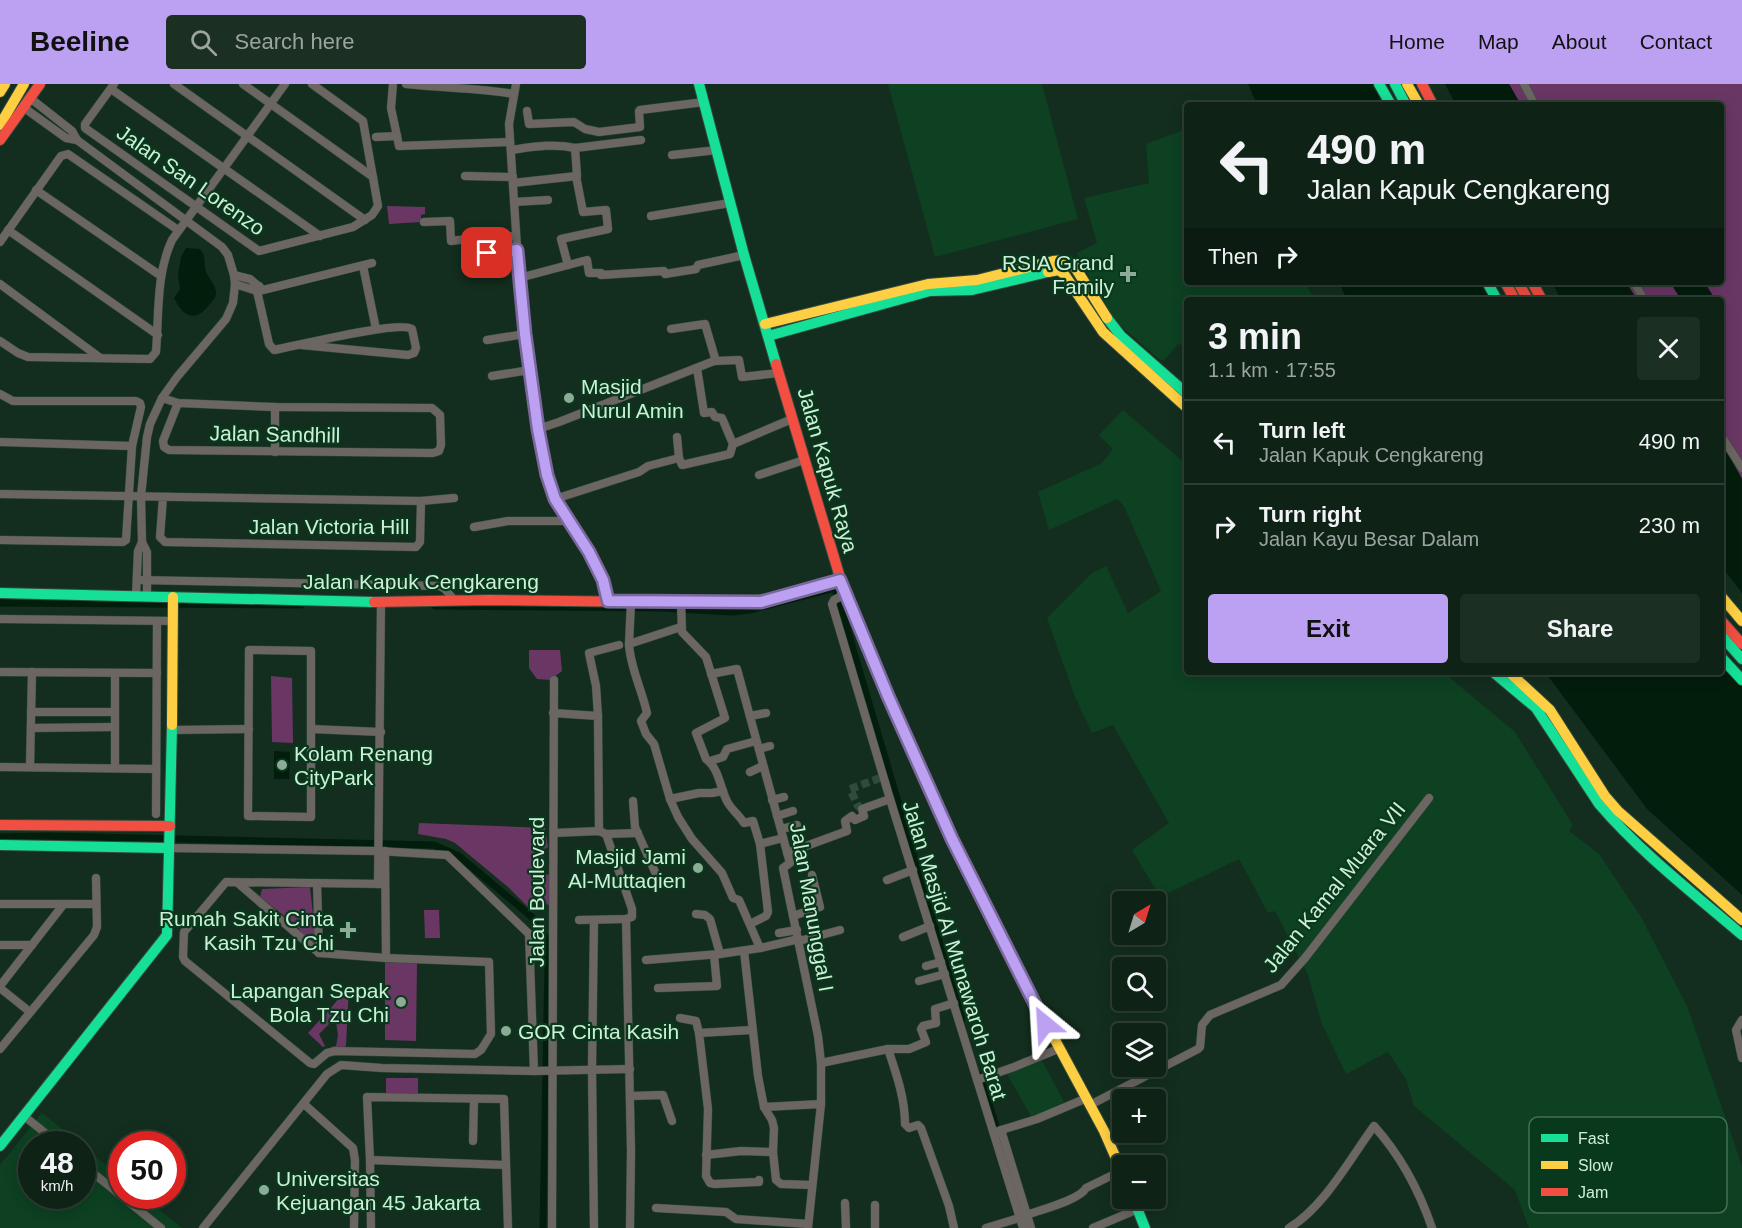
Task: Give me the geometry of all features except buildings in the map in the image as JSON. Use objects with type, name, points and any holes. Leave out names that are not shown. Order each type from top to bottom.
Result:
[{"type":"main road","points":[[0,92],[6,84]]},
{"type":"main road","points":[[0,110],[19,84]]},
{"type":"main road","points":[[0,125],[24,84]]},
{"type":"main road","points":[[0,140],[40,84]]},
{"type":"main road","points":[[699,84],[744,255],[769,323],[928,284],[977,280],[1065,260],[1077,268],[1101,312],[1116,330],[1184,391]]},
{"type":"main road","points":[[1379,84],[1389,102]]},
{"type":"main road","points":[[1395,84],[1405,102]]},
{"type":"main road","points":[[1407,84],[1417,102]]},
{"type":"main road","points":[[1422,84],[1431,102]]},
{"type":"main road","points":[[772,335],[930,291],[972,290],[1059,270],[1070,277],[1093,319],[1103,332],[1184,404]]},
{"type":"main road","name":"Jalan Kapuk Raya","points":[[769,323],[779,373],[840,580],[840,596],[952,839],[1114,1155]]},
{"type":"main road","name":"Jalan Kapuk Cengkareng","points":[[0,593],[381,602],[608,601],[631,607],[681,603],[761,602],[840,580]]},
{"type":"main road","points":[[0,1146],[167,935],[172,730],[172,598]]},
{"type":"main road","points":[[1724,600],[1742,621]]},
{"type":"main road","points":[[1724,624],[1742,644]]},
{"type":"main road","points":[[1724,639],[1742,659]]},
{"type":"main road","points":[[1724,660],[1742,680]]},
{"type":"main road","points":[[1496,675],[1540,714],[1599,804],[1742,921]]},
{"type":"main road","points":[[1512,675],[1550,710],[1620,820],[1646,852],[1742,934]]},
{"type":"main road","points":[[0,825],[169,837]]},
{"type":"main road","points":[[41,843],[42,827]]},
{"type":"main road","points":[[0,845],[169,837]]},
{"type":"main road","points":[[1138,1209],[1145,1228]]},
{"type":"street","points":[[174,84],[365,220],[378,206],[362,119],[312,84]]},
{"type":"street","points":[[243,84],[373,177]]},
{"type":"street","points":[[0,341],[28,357],[150,359],[156,352],[161,276],[167,252],[178,230],[197,208],[285,84]]},
{"type":"street","points":[[393,84],[391,108],[399,146],[567,145],[575,148],[641,140]]},
{"type":"street","points":[[406,84],[514,94]]},
{"type":"street","points":[[516,84],[509,124],[510,146],[519,278],[538,429],[547,475],[555,499],[603,580],[608,601]]},
{"type":"street","points":[[1524,84],[1533,102]]},
{"type":"street","points":[[112,86],[320,236]]},
{"type":"street","name":"Jalan San Lorenzo","points":[[112,86],[85,124],[85,128],[257,251],[353,227],[365,220]]},
{"type":"street","points":[[527,111],[528,124],[574,122],[585,129],[599,132],[640,127],[640,110],[704,102]]},
{"type":"street","points":[[26,103],[72,131],[77,140],[188,219],[222,247],[228,255],[234,275],[233,303],[226,319],[177,377],[162,398],[150,424],[141,496],[142,542],[138,551],[137,580],[142,596]]},
{"type":"street","points":[[376,137],[398,136]]},
{"type":"street","points":[[568,265],[561,239],[608,229],[606,210],[583,212],[576,176],[575,148]]},
{"type":"street","points":[[672,155],[717,150]]},
{"type":"street","points":[[0,242],[61,156],[68,154],[178,230]]},
{"type":"street","points":[[465,176],[513,180],[576,176]]},
{"type":"street","points":[[36,190],[161,276]]},
{"type":"street","points":[[514,202],[548,200]]},
{"type":"street","points":[[651,216],[730,203]]},
{"type":"street","points":[[424,222],[450,221],[451,241],[516,236]]},
{"type":"street","points":[[8,230],[158,335]]},
{"type":"street","points":[[471,253],[517,250]]},
{"type":"street","points":[[519,278],[587,260],[589,273],[601,273],[601,275],[664,271],[665,274],[696,269],[698,265],[744,255]]},
{"type":"street","points":[[235,284],[260,289],[372,263]]},
{"type":"street","points":[[363,266],[376,329]]},
{"type":"street","points":[[234,275],[250,279],[260,289],[269,344],[274,350],[376,329],[410,327],[415,350],[408,355],[301,345]]},
{"type":"street","points":[[0,284],[99,357]]},
{"type":"street","points":[[670,329],[705,324],[714,361]]},
{"type":"street","points":[[487,340],[525,334]]},
{"type":"street","points":[[538,429],[714,361],[739,360],[742,377],[779,373]]},
{"type":"street","points":[[677,436],[682,465],[730,454],[733,444],[722,418],[715,417],[712,412],[704,413],[697,368]]},
{"type":"street","points":[[492,376],[530,370]]},
{"type":"street","points":[[0,394],[13,401],[139,402],[141,407],[132,446],[128,537],[123,542],[0,540]]},
{"type":"street","points":[[162,398],[178,403],[275,407],[274,452]]},
{"type":"street","name":"Jalan Sandhill","points":[[178,403],[163,441],[164,447],[169,450],[433,453],[439,451],[441,445],[440,415],[432,408],[275,407]]},
{"type":"street","points":[[733,444],[792,419]]},
{"type":"street","points":[[1724,440],[1742,468]]},
{"type":"street","points":[[0,442],[132,446]]},
{"type":"street","points":[[555,499],[639,472],[648,466],[679,458]]},
{"type":"street","points":[[759,475],[804,460]]},
{"type":"street","name":"Jalan Victoria Hill","points":[[0,494],[422,501],[420,543],[416,547],[165,543],[160,537],[163,497]]},
{"type":"street","points":[[422,501],[454,498]]},
{"type":"street","points":[[474,527],[508,521],[569,521]]},
{"type":"street","points":[[142,542],[147,552],[148,580],[142,596]]},
{"type":"street","points":[[137,580],[440,586],[454,600]]},
{"type":"street","name":"Jalan Masjid Al Munawaroh Barat","points":[[840,596],[832,604],[941,962],[1024,1216]]},
{"type":"street","points":[[381,602],[380,849],[386,958]]},
{"type":"street","points":[[681,603],[682,632],[706,657],[725,719],[696,733],[728,804],[739,814],[744,823],[753,821],[760,844],[768,912],[766,916],[750,924]]},
{"type":"street","points":[[631,607],[630,654],[642,689],[647,713],[641,721],[646,734],[654,744],[670,800],[692,839],[722,873],[733,898],[739,900],[760,948]]},
{"type":"street","points":[[0,619],[157,621],[172,617]]},
{"type":"street","points":[[156,814],[157,621]]},
{"type":"street","points":[[629,644],[681,627]]},
{"type":"street","points":[[579,920],[626,920],[632,917],[632,909],[603,833],[596,686],[589,653],[619,645]]},
{"type":"street","points":[[249,650],[311,651],[311,817],[248,816],[249,729],[249,650]]},
{"type":"street","name":"Jalan Manunggal I","points":[[711,674],[737,669],[790,863],[783,868],[818,1036],[821,1063],[821,1104],[808,1226]]},
{"type":"street","points":[[0,672],[157,673]]},
{"type":"street","points":[[30,767],[32,672]]},
{"type":"street","points":[[115,673],[115,768]]},
{"type":"street","name":"Jalan Boulevard","points":[[552,1228],[554,680]]},
{"type":"street","points":[[31,712],[114,712]]},
{"type":"street","points":[[750,716],[766,712]]},
{"type":"street","points":[[553,713],[598,716]]},
{"type":"street","points":[[31,728],[114,728]]},
{"type":"street","points":[[172,730],[249,729]]},
{"type":"street","points":[[311,729],[381,732]]},
{"type":"street","points":[[710,761],[723,757],[727,749],[758,745],[770,746]]},
{"type":"street","points":[[750,772],[763,766]]},
{"type":"street","points":[[0,767],[156,769]]},
{"type":"street","points":[[670,800],[699,793],[723,791]]},
{"type":"street","points":[[772,800],[784,796]]},
{"type":"street","name":"Jalan Kamal Muara VII","points":[[997,1131],[1088,1102],[1198,1049],[1202,1025],[1210,1016],[1281,985],[1305,958],[1429,798]]},
{"type":"street","points":[[787,853],[847,831],[845,821],[852,816],[855,820],[864,816],[862,809],[890,799]]},
{"type":"street","points":[[633,801],[635,827],[655,872]]},
{"type":"street","points":[[777,816],[793,811]]},
{"type":"street","points":[[781,829],[797,825]]},
{"type":"street","points":[[554,833],[638,833]]},
{"type":"street","points":[[169,837],[380,849],[450,856],[528,932],[535,1071]]},
{"type":"street","points":[[760,844],[783,838]]},
{"type":"street","points":[[888,880],[913,870]]},
{"type":"street","points":[[794,916],[820,907],[812,875]]},
{"type":"street","points":[[2,1043],[94,935],[97,927],[96,878]]},
{"type":"street","points":[[238,884],[318,953],[489,962],[491,1034],[481,1050],[475,1054],[334,1051],[327,1053],[314,1064],[308,1062],[183,957],[184,932],[224,884],[317,883],[381,884]]},
{"type":"street","points":[[317,883],[318,953]]},
{"type":"street","points":[[0,904],[96,904]]},
{"type":"street","points":[[30,1012],[0,987],[63,905]]},
{"type":"street","points":[[658,988],[717,986],[717,954],[710,919],[705,915],[696,914]]},
{"type":"street","points":[[594,920],[592,1069],[594,1228]]},
{"type":"street","points":[[626,920],[630,1069],[630,1228]]},
{"type":"street","points":[[903,937],[930,926]]},
{"type":"street","points":[[779,933],[797,930]]},
{"type":"street","points":[[646,960],[744,951],[840,930]]},
{"type":"street","points":[[0,945],[32,945]]},
{"type":"street","points":[[744,951],[752,1030],[764,1107],[774,1128],[775,1174],[778,1183],[812,1185]]},
{"type":"street","points":[[926,966],[941,962]]},
{"type":"street","points":[[919,981],[945,974]]},
{"type":"street","points":[[821,1063],[888,1049],[909,1049],[926,1042],[921,1029],[923,1026],[936,1023],[935,1009],[954,1003]]},
{"type":"street","points":[[680,1018],[696,1021],[699,1033],[708,1109],[706,1176],[712,1184],[759,1182],[759,1180]]},
{"type":"street","points":[[1742,1020],[1736,1030],[1742,1058]]},
{"type":"street","points":[[699,1033],[752,1030]]},
{"type":"street","points":[[888,1049],[898,1078],[905,1112],[905,1124],[909,1128],[918,1125],[921,1128],[949,1206],[954,1228]]},
{"type":"street","points":[[979,1079],[1058,1049]]},
{"type":"street","points":[[203,1228],[327,1074],[341,1065],[535,1071],[630,1069]]},
{"type":"street","points":[[630,1096],[663,1095],[672,1120]]},
{"type":"street","points":[[371,1228],[367,1097],[502,1098],[505,1100],[508,1228]]},
{"type":"street","points":[[473,1142],[474,1099]]},
{"type":"street","points":[[304,1104],[353,1148],[355,1160],[354,1228]]},
{"type":"street","points":[[764,1107],[821,1104]]},
{"type":"street","points":[[24,1116],[43,1131]]},
{"type":"street","points":[[1289,1228],[1300,1221],[1320,1200],[1374,1126],[1407,1170],[1432,1228]]},
{"type":"street","points":[[706,1155],[741,1151],[773,1152]]},
{"type":"street","points":[[370,1160],[506,1165]]},
{"type":"street","points":[[96,1175],[161,1228]]},
{"type":"street","points":[[986,1228],[1075,1197],[1084,1192],[1086,1188],[1112,1176]]},
{"type":"street","points":[[845,1203],[846,1228]]},
{"type":"street","points":[[875,1205],[875,1228]]},
{"type":"street","points":[[657,1208],[724,1212],[736,1219],[808,1226]]},
{"type":"street","points":[[1094,1228],[1138,1209]]},
{"type":"street","points":[[1023,1228],[1024,1216]]},
{"type":"street","points":[[1024,1216],[1031,1228]]},
{"type":"shaded area","points":[[888,84],[1042,84],[1078,219],[935,257]]},
{"type":"shaded area","points":[[1248,84],[1374,84],[1384,102],[1256,102]]},
{"type":"shaded area","points":[[1445,84],[1509,84],[1519,102],[1454,102]]},
{"type":"shaded area","points":[[1509,84],[1742,84],[1742,479],[1724,447],[1724,297],[1635,297],[1628,285],[1724,285],[1724,102],[1519,102]]},
{"type":"shaded area","points":[[1184,130],[1184,285],[1307,285],[1313,297],[1184,297],[1184,347],[1179,343],[1164,360],[1160,360],[1113,319],[1097,294],[1077,253],[1097,243],[1084,198],[1149,183],[1146,144]]},
{"type":"shaded area","points":[[387,206],[425,207],[425,214],[421,215],[421,222],[389,224]]},
{"type":"shaded area","points":[[186,248],[200,249],[207,274],[216,290],[213,301],[204,311],[194,316],[181,310],[174,298],[180,289],[178,275],[181,257]]},
{"type":"shaded area","points":[[1340,285],[1486,285],[1492,297],[1346,297]]},
{"type":"shaded area","points":[[1554,285],[1628,285],[1635,297],[1560,297]]},
{"type":"shaded area","points":[[1672,285],[1706,285],[1712,294],[1710,297],[1679,297]]},
{"type":"shaded area","points":[[1123,410],[1184,462],[1184,675],[1447,675],[1515,732],[1573,825],[1569,831],[1599,854],[1641,917],[1687,1006],[1725,1117],[1529,1117],[1529,1213],[1727,1213],[1727,1122],[1742,1166],[1742,1228],[1529,1228],[1515,1190],[1414,1106],[1406,1079],[1388,1052],[1346,1074],[1322,1024],[1308,975],[1275,911],[1268,913],[1239,859],[1166,894],[1166,891],[1156,891],[1132,850],[1169,823],[1113,725],[1092,733],[1075,697],[1047,618],[1092,573],[1106,566],[1128,613],[1161,591],[1124,506],[1117,499],[1049,530],[1038,492],[1102,463],[1113,449],[1099,435]]},
{"type":"shaded area","points":[[1724,447],[1742,479],[1742,593],[1724,570]]},
{"type":"shaded area","points":[[529,650],[560,650],[562,671],[550,680],[537,679],[529,668]]},
{"type":"shaded area","points":[[1724,663],[1742,685],[1742,895],[1647,809],[1547,675],[1724,675]]},
{"type":"shaded area","points":[[271,676],[292,678],[293,743],[272,742]]},
{"type":"shaded area","name":"Kolam Renang CityPark","points":[[274,751],[290,752],[289,779],[274,779]]},
{"type":"shaded area","points":[[419,823],[545,828],[548,847],[543,850],[544,874],[550,875],[550,906],[543,902],[533,912],[508,887],[455,843],[418,834]]},
{"type":"shaded area","points":[[310,887],[316,942],[309,943],[296,925],[260,897],[262,889]]},
{"type":"shaded area","points":[[424,910],[439,910],[440,938],[425,938]]},
{"type":"shaded area","name":"Lapangan Sepak Bola Tzu Chi","points":[[385,962],[417,963],[416,1041],[385,1040]]},
{"type":"shaded area","points":[[346,986],[349,986],[346,1045],[344,1049],[331,1050],[331,1047],[336,1046],[338,1035],[336,1022],[330,1023],[319,1034],[325,1046],[323,1047],[308,1033],[334,1004]]},
{"type":"shaded area","points":[[1040,1057],[1064,1102],[1032,1118],[1007,1074]]},
{"type":"shaded area","points":[[386,1078],[418,1078],[418,1094],[386,1094]]},
{"type":"shaded area","points":[[42,1113],[65,1131],[27,1131]]},
{"type":"shaded area","points":[[18,1143],[18,1209],[96,1209],[96,1157],[108,1167],[108,1209],[158,1209],[182,1228],[0,1228],[0,1165]]},
{"type":"waterway","points":[[435,606],[661,608],[732,612],[750,610],[835,588],[962,1019]]},
{"type":"waterway","points":[[0,603],[301,605]]},
{"type":"waterway","points":[[0,837],[50,836],[434,845],[459,856],[533,918],[546,939],[548,961],[543,1228]]},
{"type":"waterway","points":[[980,1076],[1002,1145]]},
{"type":"waterway","points":[[1008,1164],[1020,1205]]},
{"type":"tunnel","points":[[862,809],[858,806],[850,789],[883,777]]},
{"type":"traffic: fast","points":[[699,84],[744,255],[776,364]]},
{"type":"traffic: fast","points":[[1379,84],[1389,102]]},
{"type":"traffic: fast","points":[[1395,84],[1404,102]]},
{"type":"traffic: fast","points":[[768,336],[930,291],[972,290],[1048,272]]},
{"type":"traffic: fast","points":[[1489,285],[1495,297]]},
{"type":"traffic: fast","points":[[1107,318],[1121,336],[1184,391]]},
{"type":"traffic: fast","points":[[724,603],[768,599],[840,580]]},
{"type":"traffic: fast","points":[[0,593],[374,602]]},
{"type":"traffic: fast","points":[[1724,639],[1742,659]]},
{"type":"traffic: fast","points":[[1724,660],[1742,680]]},
{"type":"traffic: fast","points":[[1497,675],[1536,708],[1599,804],[1615,822],[1668,872],[1742,935]]},
{"type":"traffic: fast","points":[[892,705],[952,839],[1040,1012]]},
{"type":"traffic: fast","points":[[0,1146],[167,935],[172,725]]},
{"type":"traffic: fast","points":[[0,845],[169,848]]},
{"type":"traffic: fast","points":[[1137,1209],[1145,1228]]},
{"type":"traffic: slow","points":[[0,92],[5,84]]},
{"type":"traffic: slow","points":[[0,125],[24,84]]},
{"type":"traffic: slow","points":[[1407,84],[1417,102]]},
{"type":"traffic: slow","points":[[765,324],[928,284],[977,280],[1065,260],[1073,264],[1107,318]]},
{"type":"traffic: slow","points":[[1048,272],[1059,270],[1064,274],[1103,332],[1184,405]]},
{"type":"traffic: slow","points":[[172,725],[173,597]]},
{"type":"traffic: slow","points":[[1724,600],[1742,621]]},
{"type":"traffic: slow","points":[[1512,675],[1550,710],[1605,796],[1618,811],[1742,920]]},
{"type":"traffic: slow","points":[[1040,1012],[1115,1155]]},
{"type":"traffic: jam","points":[[0,140],[40,84]]},
{"type":"traffic: jam","points":[[1422,84],[1431,102]]},
{"type":"traffic: jam","points":[[1507,285],[1513,297]]},
{"type":"traffic: jam","points":[[1520,285],[1526,297]]},
{"type":"traffic: jam","points":[[1534,285],[1540,297]]},
{"type":"traffic: jam","points":[[776,364],[845,594],[892,705]]},
{"type":"traffic: jam","points":[[374,602],[489,600],[724,603]]},
{"type":"traffic: jam","points":[[1724,624],[1742,644]]},
{"type":"traffic: jam","points":[[0,825],[170,826]]},
{"type":"place","name":"RSIA Grand Family","points":[[1128,274]]},
{"type":"place","name":"Masjid Nurul Amin","points":[[569,398]]},
{"type":"place","name":"Kolam Renang CityPark","points":[[282,765]]},
{"type":"place","name":"Masjid Jami Al-Muttaqien","points":[[698,868]]},
{"type":"place","name":"Rumah Sakit Cinta Kasih Tzu Chi","points":[[348,930]]},
{"type":"place","name":"Lapangan Sepak Bola Tzu Chi","points":[[401,1002]]},
{"type":"place","name":"GOR Cinta Kasih","points":[[506,1031]]},
{"type":"place","name":"Universitas Kejuangan 45 Jakarta","points":[[264,1190]]},
{"type":"route","points":[[487,253],[517,250],[525,334],[538,429],[547,475],[555,499],[589,552],[603,580],[608,601],[761,602],[840,580],[916,761],[952,839],[1045,1024]]}]
